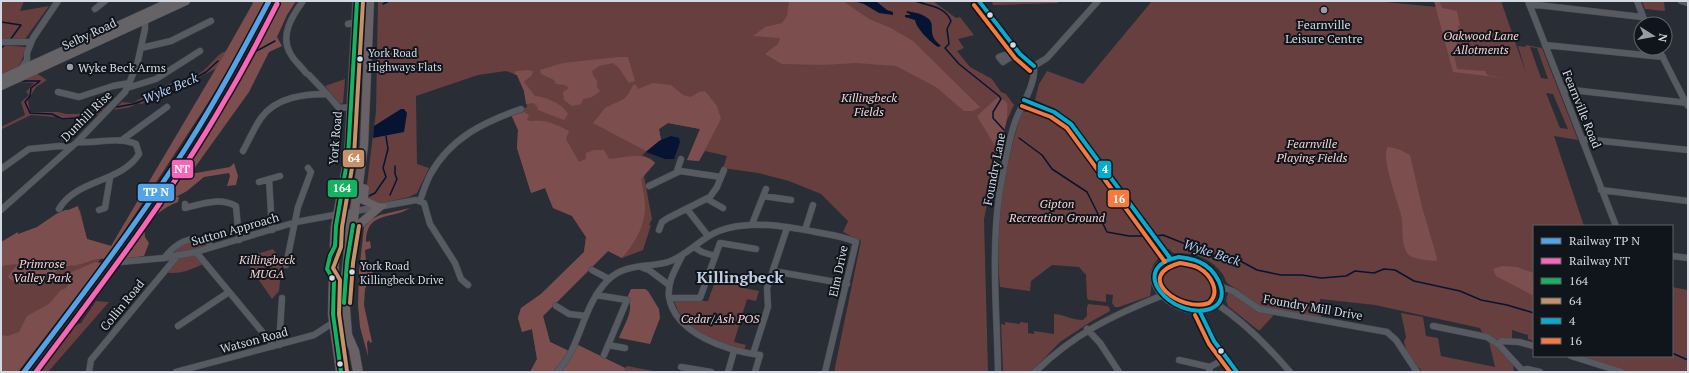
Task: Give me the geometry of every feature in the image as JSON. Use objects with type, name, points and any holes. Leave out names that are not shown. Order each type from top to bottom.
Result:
[{"type":"highway","name":"York Road","points":[[341,372],[334,322],[333,296],[336,226],[348,156],[351,107],[352,23],[357,1]]},
{"type":"highway","points":[[358,372],[354,350],[347,334],[344,296],[351,232],[364,142],[370,1]]},
{"type":"highway","points":[[351,232],[380,206],[363,200],[367,155],[364,142]]},
{"type":"highway","points":[[338,214],[348,207],[357,195]]},
{"type":"highway","points":[[335,260],[340,249],[345,220],[355,211]]},
{"type":"main road","name":"Selby Road","points":[[1,86],[145,17],[172,1]]},
{"type":"main road","name":"Selby Road","points":[[1,79],[186,1]]},
{"type":"street","points":[[20,70],[27,60],[26,56],[31,42],[58,1]]},
{"type":"street","points":[[95,9],[105,1]]},
{"type":"street","points":[[303,1],[292,16],[286,35],[289,52],[339,108],[351,107]]},
{"type":"street","points":[[979,1],[1020,54],[1034,66],[1047,58],[1098,1]]},
{"type":"street","points":[[1637,1],[1642,16]]},
{"type":"street","points":[[1682,1],[1688,3]]},
{"type":"street","points":[[1529,3],[1634,16]]},
{"type":"street","name":"Fearnville Road","points":[[1529,3],[1616,225]]},
{"type":"street","name":"Dunhill Rise","points":[[1,210],[77,142],[107,112],[129,85],[142,48],[145,17]]},
{"type":"street","points":[[142,48],[171,41],[210,21]]},
{"type":"street","points":[[2,42],[31,42]]},
{"type":"street","points":[[1545,45],[1663,58],[1687,104]]},
{"type":"street","points":[[58,92],[79,98],[113,86],[142,85],[200,51]]},
{"type":"street","points":[[1009,58],[1020,54]]},
{"type":"street","points":[[27,60],[41,61]]},
{"type":"street","name":"Foundry Lane","points":[[998,372],[995,271],[996,223],[1008,146],[1015,122],[1035,75],[1034,66]]},
{"type":"street","points":[[1563,89],[1687,104]]},
{"type":"street","points":[[243,151],[260,120],[270,108],[294,97],[309,94],[328,94]]},
{"type":"street","points":[[1024,100],[1048,107],[1061,115],[1070,124],[1170,258]]},
{"type":"street","points":[[122,140],[167,107]]},
{"type":"street","points":[[468,285],[461,279],[451,257],[430,224],[424,203],[420,201],[433,169],[451,145],[473,128],[521,109]]},
{"type":"street","points":[[1583,139],[1688,150]]},
{"type":"street","points":[[59,209],[62,203],[73,192],[110,178],[127,169],[134,162],[138,155],[139,149],[136,144],[130,141],[122,140],[89,143],[77,142]]},
{"type":"street","points":[[1,169],[29,149],[60,146],[71,147]]},
{"type":"street","points":[[677,172],[681,159]]},
{"type":"street","points":[[286,265],[298,207],[311,172],[308,168]]},
{"type":"street","points":[[659,230],[662,222],[707,199],[715,191],[724,170]]},
{"type":"street","points":[[649,186],[677,172],[687,171],[721,177]]},
{"type":"street","points":[[259,182],[280,176]]},
{"type":"street","points":[[99,210],[106,208],[110,178]]},
{"type":"street","points":[[269,179],[272,230]]},
{"type":"street","points":[[752,224],[766,189]]},
{"type":"street","points":[[1602,190],[1688,201]]},
{"type":"street","points":[[763,196],[791,200]]},
{"type":"street","points":[[707,199],[723,208]]},
{"type":"street","name":"Sutton Approach","points":[[120,262],[164,258],[196,252],[296,222],[411,200],[420,201]]},
{"type":"street","points":[[185,204],[185,208],[222,201],[234,204],[236,206],[239,240]]},
{"type":"street","points":[[805,230],[813,205]]},
{"type":"street","points":[[687,210],[708,236]]},
{"type":"street","name":"Elm Drive","points":[[682,256],[708,236],[720,230],[752,224],[805,230],[848,238],[856,242],[825,372]]},
{"type":"street","points":[[753,354],[768,307],[767,288],[787,228]]},
{"type":"street","points":[[164,258],[170,249],[179,242],[190,238],[201,238],[208,241],[211,248]]},
{"type":"street","points":[[670,298],[700,298],[720,243],[756,249]]},
{"type":"street","points":[[694,247],[702,252],[715,256]]},
{"type":"street","points":[[196,252],[276,346]]},
{"type":"street","name":"Collin Road","points":[[89,372],[91,360],[178,255]]},
{"type":"street","points":[[557,372],[572,351],[596,295],[609,280],[619,271],[628,267],[654,265],[682,256]]},
{"type":"street","points":[[682,256],[669,285],[670,298],[676,314],[686,325],[714,342],[734,351],[760,356],[755,372]]},
{"type":"street","points":[[1673,256],[1688,258]]},
{"type":"street","points":[[1170,258],[1189,258],[1209,267],[1216,274],[1222,287],[1221,298],[1217,304],[1209,310],[1200,312],[1178,308],[1167,302],[1161,296],[1156,287],[1154,278],[1156,269],[1161,263],[1170,258]]},
{"type":"street","points":[[637,266],[649,270],[669,285]]},
{"type":"street","points":[[592,270],[609,280]]},
{"type":"street","points":[[773,271],[847,284]]},
{"type":"street","name":"Foundry Mill Drive","points":[[1222,287],[1229,288],[1236,292],[1259,310],[1383,331],[1395,336],[1406,357],[1417,372]]},
{"type":"street","points":[[178,326],[229,292]]},
{"type":"street","points":[[596,295],[627,300],[604,354]]},
{"type":"street","points":[[1035,372],[1052,354],[1087,328],[1118,312],[1161,296]]},
{"type":"street","points":[[276,346],[282,298]]},
{"type":"street","points":[[1217,304],[1238,318],[1257,335],[1290,372]]},
{"type":"street","points":[[556,306],[569,314],[586,316]]},
{"type":"street","points":[[1200,312],[1214,341],[1237,372]]},
{"type":"street","name":"Watson Road","points":[[176,372],[276,346],[314,334],[334,322]]},
{"type":"street","points":[[1433,326],[1487,338],[1500,343],[1519,342],[1533,346]]},
{"type":"street","points":[[1087,328],[1100,343],[1118,372]]},
{"type":"street","points":[[1500,343],[1521,371],[1527,369],[1540,372]]},
{"type":"street","points":[[608,344],[625,348]]},
{"type":"street","points":[[728,372],[734,351]]},
{"type":"street","points":[[1573,357],[1622,372]]},
{"type":"street","points":[[1179,360],[1209,369],[1226,358]]},
{"type":"street","points":[[681,367],[711,372]]},
{"type":"green space","points":[[1,1],[24,1],[20,11],[49,6],[25,39],[1,39]]},
{"type":"green space","points":[[251,1],[265,1],[228,71],[117,242],[104,259],[97,259],[68,266],[31,284],[23,285],[16,283],[8,277],[18,264],[1,267],[1,242],[18,232],[18,234],[37,227],[56,214],[78,206],[87,239],[111,246],[222,58],[253,3]]},
{"type":"green space","points":[[277,1],[296,1],[287,15],[277,37],[282,46],[269,52],[249,92],[193,170],[193,172],[196,173],[230,167],[234,163],[238,176],[236,185],[227,186],[230,176],[229,173],[204,177],[187,191],[176,197],[179,197],[178,202],[168,206],[144,226],[145,237],[149,243],[144,256],[117,260],[177,173],[225,95]]},
{"type":"green space","name":"Killingbeck Fields","points":[[378,1],[933,1],[956,18],[960,17],[974,35],[958,39],[964,48],[957,51],[970,67],[992,79],[1001,92],[1006,94],[1014,105],[1007,120],[998,151],[984,219],[988,372],[834,372],[861,241],[843,232],[848,221],[821,194],[789,181],[758,173],[723,168],[727,156],[705,151],[699,161],[687,160],[700,129],[668,123],[659,129],[661,140],[642,155],[651,159],[655,163],[644,176],[652,219],[649,225],[651,225],[643,250],[622,258],[608,251],[543,316],[550,342],[571,352],[578,345],[625,368],[627,366],[659,372],[530,372],[537,359],[532,329],[522,332],[518,318],[521,308],[541,294],[584,252],[586,237],[572,216],[553,208],[545,188],[531,193],[517,148],[518,130],[510,113],[527,107],[524,91],[517,75],[506,71],[478,75],[416,96],[417,164],[429,168],[417,193],[409,197],[378,204],[368,200],[366,192],[376,111]]},
{"type":"green space","points":[[789,1],[843,1],[869,19],[891,28],[913,41],[980,107],[973,111],[964,111],[936,87],[896,66],[856,63],[823,65],[782,64],[765,54],[778,44],[780,38],[753,36],[765,27],[782,23],[787,16]]},
{"type":"green space","points":[[992,1],[1058,1],[1058,3],[993,5]]},
{"type":"green space","name":"Fearnville Playing Fields","points":[[1152,1],[1374,1],[1437,7],[1436,1],[1501,1],[1527,76],[1518,46],[1526,47],[1525,45],[1542,48],[1578,140],[1554,136],[1584,225],[1533,225],[1533,341],[1528,339],[1528,335],[1512,330],[1512,339],[1495,339],[1482,332],[1480,328],[1375,305],[1320,299],[1321,317],[1261,307],[1227,283],[1221,272],[1206,259],[1187,253],[1173,253],[1169,249],[1166,249],[1072,122],[1058,110],[1035,100],[1039,84],[1047,71],[1083,84]],"holes":[[[1530,47],[1537,48],[1548,79],[1541,78]],[[1546,93],[1553,94],[1568,129],[1560,128]]]},
{"type":"green space","points":[[1434,1],[1439,1],[1442,8],[1457,11],[1460,26],[1457,26],[1460,30],[1451,30],[1461,53],[1454,55],[1457,69],[1485,71],[1487,75],[1504,78],[1453,72]]},
{"type":"green space","points":[[1642,1],[1664,1],[1665,11],[1645,9]]},
{"type":"green space","points":[[1,45],[26,47],[18,66],[1,76]]},
{"type":"green space","points":[[226,51],[217,68],[194,80],[174,85],[142,104],[137,103],[131,107],[114,110],[122,102],[133,103],[154,91],[197,75],[207,68],[219,55]]},
{"type":"green space","points":[[628,57],[635,81],[629,83],[619,68],[613,63],[599,66],[592,71],[597,81],[597,87],[600,91],[592,97],[583,99],[581,104],[572,106],[564,100],[563,92],[569,88],[565,85],[556,84],[554,80],[541,74],[540,70],[563,63]]},
{"type":"green space","points":[[516,71],[533,71],[532,75],[524,82],[535,96],[549,99],[566,110],[568,114],[564,120],[538,110],[537,106],[533,103],[526,104],[524,91],[517,75],[514,74]]},
{"type":"green space","points":[[36,73],[47,80],[36,87],[28,100],[30,112],[77,114],[107,107],[98,115],[91,114],[75,119],[61,120],[56,117],[31,115],[2,129],[1,127],[25,115],[21,102],[29,95],[26,92],[34,83],[18,82]]},
{"type":"green space","points":[[345,79],[343,103],[340,104],[325,86]]},
{"type":"green space","points":[[653,83],[671,85],[683,95],[691,97],[699,92],[705,91],[717,106],[721,119],[699,161],[687,160],[700,129],[668,123],[659,129],[661,140],[646,151],[593,123],[605,108],[624,99],[633,85],[636,85],[638,89]]},
{"type":"green space","points":[[999,96],[1007,103],[1007,115],[998,151],[977,116]]},
{"type":"green space","name":"Gipton Recreation Ground","points":[[1035,109],[1049,113],[1064,125],[1158,254],[1158,259],[1152,268],[1151,273],[1150,296],[1119,307],[1115,307],[1112,303],[1113,295],[1106,294],[1106,302],[1089,300],[1087,298],[1086,275],[1079,267],[1052,265],[1031,281],[1030,291],[1000,287],[998,242],[1002,198],[1010,154],[1022,111],[1027,112]]},
{"type":"green space","points":[[524,112],[529,115],[527,120],[549,122],[569,131],[566,139],[579,162],[586,159],[586,153],[594,150],[604,150],[609,159],[639,156],[650,159],[655,163],[641,179],[645,212],[641,228],[629,249],[622,258],[608,251],[543,316],[550,342],[571,352],[578,345],[625,368],[624,372],[530,372],[537,359],[532,329],[522,332],[518,318],[521,308],[541,294],[584,252],[586,237],[572,216],[553,208],[545,188],[531,193],[517,148],[518,130],[512,116]]},
{"type":"green space","points":[[1065,123],[1067,123],[1140,222],[1137,223]]},
{"type":"green space","points":[[1388,147],[1398,149],[1410,155],[1422,207],[1437,258],[1436,261],[1413,257],[1407,253],[1405,249],[1402,219],[1386,161]]},
{"type":"green space","points":[[410,208],[403,212],[375,221],[370,225],[367,232],[366,242],[370,241],[371,248],[365,250],[367,272],[372,271],[373,273],[365,289],[364,305],[372,342],[370,343],[369,340],[367,342],[368,356],[360,327],[358,305],[359,272],[364,227],[370,220],[380,215]]},
{"type":"green space","name":"Primrose Valley Park","points":[[80,210],[87,239],[111,246],[11,372],[1,372],[1,245]]},
{"type":"green space","points":[[201,238],[211,247],[196,252],[205,263],[185,271],[175,273],[164,272],[177,256],[164,258],[170,249]]},
{"type":"green space","name":"Killingbeck MUGA","points":[[273,249],[282,261],[279,291],[272,299],[244,258]]},
{"type":"green space","points":[[1181,260],[1194,263],[1208,270],[1217,281],[1217,295],[1214,301],[1210,304],[1204,307],[1191,308],[1180,305],[1170,298],[1162,289],[1159,280],[1160,271],[1167,264]]},
{"type":"green space","points":[[95,262],[102,263],[18,372],[1,372],[1,335],[8,336],[19,332],[27,316],[49,304],[61,290],[66,288],[70,282],[65,282],[65,275]]},
{"type":"green space","points":[[1502,266],[1517,267],[1533,273],[1533,295],[1496,276],[1493,269]]},
{"type":"green space","name":"Cedar/Ash POS","points":[[718,273],[742,278],[739,287],[759,291],[756,301],[747,299],[734,342],[746,345],[744,350],[702,334],[684,319],[674,300],[708,301]]},
{"type":"green space","points":[[1673,287],[1688,290],[1688,372],[1630,372],[1584,357],[1673,357]]},
{"type":"green space","points":[[631,289],[645,289],[648,291],[659,309],[660,318],[650,344],[619,338],[629,312],[630,307],[627,298]]},
{"type":"green space","points":[[1228,292],[1235,294],[1255,310],[1272,314],[1273,316],[1260,330],[1258,330],[1228,306],[1226,301]]},
{"type":"green space","points":[[96,301],[109,302],[48,372],[38,372],[74,326],[81,323]]},
{"type":"green space","points":[[1088,304],[1107,306],[1109,307],[1110,311],[1060,342],[1031,372],[1004,372],[1001,324],[1005,325],[1005,322],[1020,324],[1020,322],[1028,323],[1028,333],[1034,334],[1034,331],[1054,334],[1054,314],[1083,320],[1087,316]]},
{"type":"green space","points":[[1401,313],[1423,317],[1426,336],[1438,338],[1441,356],[1495,367],[1489,342],[1497,347],[1513,364],[1514,372],[1423,372],[1407,352],[1404,342],[1406,337]]},
{"type":"water","points":[[853,1],[877,2],[887,10],[893,12],[893,15],[879,13],[864,4]]},
{"type":"water","points":[[906,12],[920,14],[929,19],[932,24],[932,32],[934,37],[941,46],[938,47],[927,38],[918,27],[915,20],[905,17],[905,15],[911,15]]},
{"type":"water","points":[[401,109],[404,109],[407,113],[404,132],[373,138],[374,126]]},
{"type":"water","points":[[671,136],[679,138],[680,142],[674,159],[665,159],[646,152],[659,141]]},
{"type":"waterway","name":"Wyke Beck","points":[[383,4],[389,1]]},
{"type":"waterway","name":"Wyke Beck","points":[[915,1],[941,9],[948,16],[951,21],[947,29],[949,44],[945,48],[959,64],[999,96],[1001,99],[993,112],[993,118],[1004,130]]},
{"type":"waterway","name":"Wyke Beck","points":[[1,22],[21,25],[10,40]]},
{"type":"waterway","name":"Wyke Beck","points":[[251,54],[275,41]]},
{"type":"waterway","name":"Wyke Beck","points":[[1,48],[6,44]]},
{"type":"waterway","name":"Wyke Beck","points":[[117,107],[133,104],[147,99],[176,83],[192,80],[206,72],[218,61]]},
{"type":"waterway","name":"Wyke Beck","points":[[22,81],[40,81],[31,88],[30,96],[25,102],[30,113],[52,114],[62,119],[76,118],[101,110]]},
{"type":"waterway","points":[[367,197],[375,193],[386,177],[383,168],[388,149],[386,136]]},
{"type":"waterway","name":"Wyke Beck","points":[[1019,138],[1042,155],[1052,169],[1087,192],[1107,232],[1129,236],[1151,236]]},
{"type":"waterway","points":[[390,195],[397,179],[395,174],[395,166]]},
{"type":"waterway","name":"Wyke Beck","points":[[1156,236],[1163,235],[1218,257],[1233,257],[1257,270],[1281,275],[1302,275],[1321,278],[1346,276],[1355,271],[1374,273],[1384,269],[1395,270],[1414,281],[1460,291],[1481,300],[1507,305],[1533,313]]},
{"type":"waterway","name":"Wyke Beck","points":[[1673,353],[1688,360]]},
{"type":"transit line","points":[[24,372],[124,238],[187,146],[244,50],[269,1]]},
{"type":"transit line","name":"164","points":[[341,372],[333,314],[334,281],[327,269],[330,256],[335,246],[336,226],[348,156],[357,1]]},
{"type":"transit line","name":"64","points":[[347,371],[339,314],[340,280],[333,268],[341,247],[342,227],[354,156],[363,1]]},
{"type":"transit line","name":"4","points":[[979,1],[1020,54],[1034,66]]},
{"type":"transit line","name":"16","points":[[974,5],[1015,58],[1030,71]]},
{"type":"transit line","name":"4","points":[[1024,100],[1054,112],[1071,124],[1170,258]]},
{"type":"transit line","name":"16","points":[[1022,106],[1051,117],[1067,128],[1165,262]]},
{"type":"transit line","name":"164","points":[[344,303],[347,262],[353,225]]},
{"type":"transit line","name":"64","points":[[350,303],[353,263],[359,226]]},
{"type":"transit line","name":"4","points":[[1179,257],[1202,263],[1215,275],[1219,281],[1222,294],[1221,300],[1217,305],[1210,309],[1198,311],[1185,309],[1173,304],[1156,288],[1154,278],[1156,269],[1164,262],[1179,257]]},
{"type":"transit line","name":"16","points":[[1180,263],[1198,268],[1211,279],[1215,290],[1215,295],[1209,303],[1203,305],[1189,304],[1166,292],[1160,280],[1161,273],[1169,266],[1180,263]]},
{"type":"transit line","name":"4","points":[[1200,312],[1214,341],[1237,372]]},
{"type":"transit line","name":"16","points":[[1195,315],[1209,344],[1230,372]]},
{"type":"rail line","name":"NT","points":[[36,372],[102,284],[166,194],[225,101],[277,4]]},
{"type":"place","name":"Fearnville Leisure Centre","points":[[1324,10]]},
{"type":"place","name":"York Road Highways Flats","points":[[360,59]]},
{"type":"place","name":"Wyke Beck Arms","points":[[70,67]]},
{"type":"place","name":"York Road Killingbeck Drive","points":[[352,272]]},
{"type":"district","name":"Killingbeck","points":[[740,277]]},
{"type":"park label","name":"Oakwood Lane Allotments","points":[[1481,42]]}]
